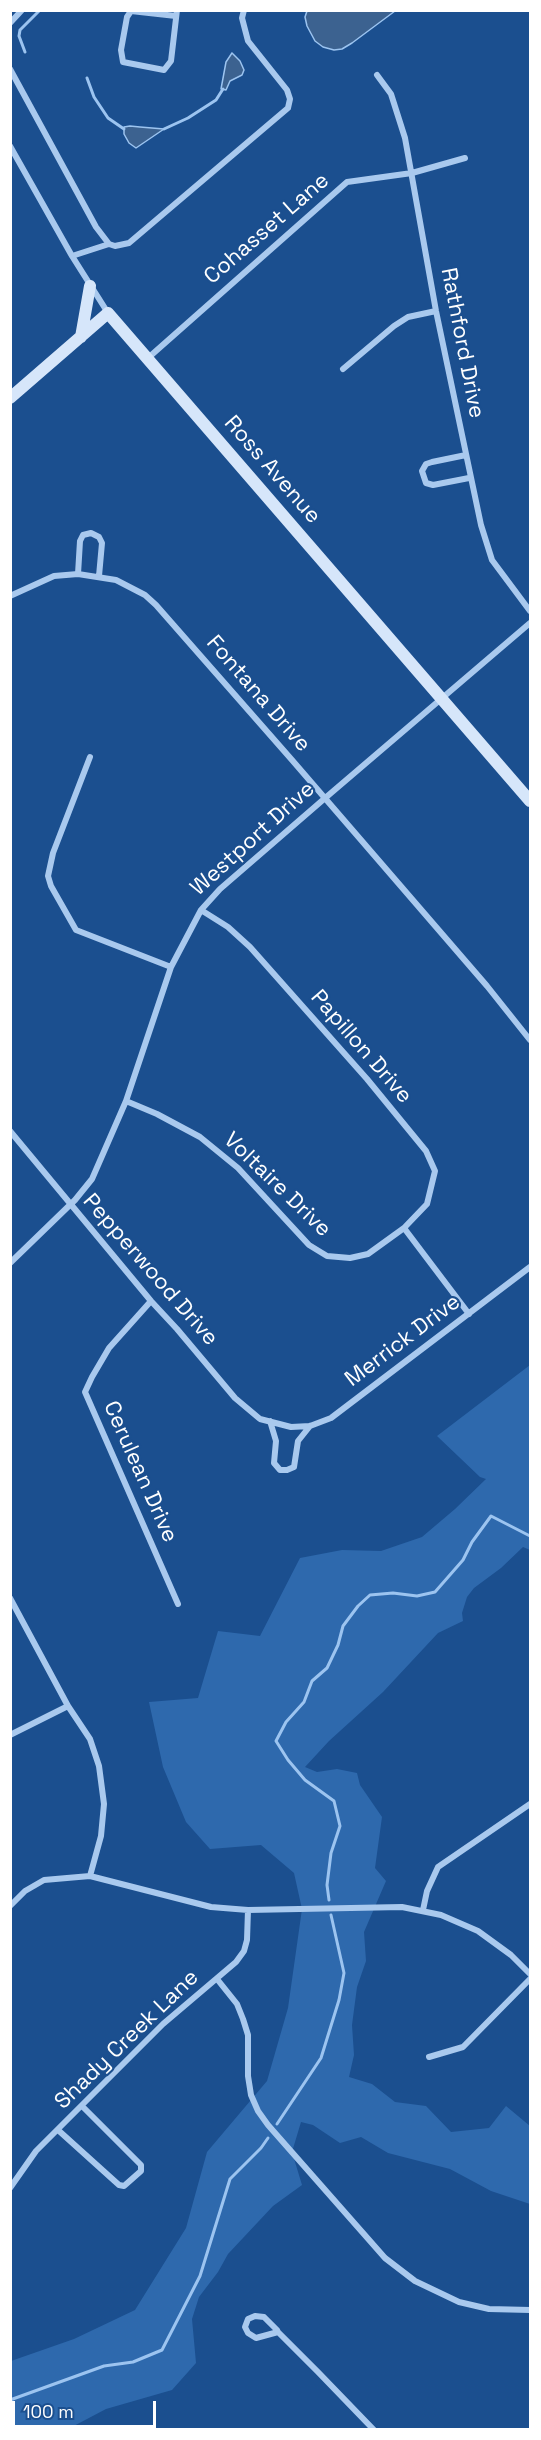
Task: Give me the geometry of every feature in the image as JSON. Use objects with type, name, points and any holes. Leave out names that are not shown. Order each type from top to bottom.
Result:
[{"type":"street","points":[[10,23],[22,10]]},
{"type":"street","points":[[10,69],[96,227],[109,244],[115,246],[129,243],[288,108],[290,99],[287,90],[248,41],[242,18],[244,10]]},
{"type":"street","points":[[131,11],[176,13],[171,61],[164,70],[123,62],[121,50],[127,17],[131,11]]},
{"type":"street","name":"Rathford Drive","points":[[377,75],[391,94],[398,111],[412,173],[435,311],[469,478],[492,560],[531,611]]},
{"type":"street","name":"Ross Avenue","points":[[10,146],[72,256],[108,313],[531,801]]},
{"type":"street","name":"Cohasset Lane","points":[[148,358],[347,182],[412,173],[465,158]]},
{"type":"street","points":[[72,256],[109,244]]},
{"type":"street","points":[[81,337],[90,286]]},
{"type":"street","points":[[344,369],[394,326],[408,317],[435,311]]},
{"type":"street","points":[[10,398],[108,313]]},
{"type":"street","points":[[466,455],[426,464],[422,471],[426,483],[433,485],[469,478]]},
{"type":"street","points":[[10,596],[54,576],[78,574],[99,576],[102,543],[99,537],[91,533],[83,535],[80,541],[78,574]]},
{"type":"street","name":"Fontana Drive","points":[[99,576],[132,587],[156,605],[487,986],[531,1040]]},
{"type":"street","name":"Westport Drive","points":[[10,1263],[92,1179],[126,1101],[171,967],[201,910],[220,889],[531,624]]},
{"type":"street","points":[[90,757],[53,853],[48,876],[51,886],[76,930],[171,967]]},
{"type":"street","name":"Papillon Drive","points":[[201,910],[228,927],[250,947],[367,1079],[426,1151],[435,1172],[433,1187],[427,1204],[404,1228]]},
{"type":"street","name":"Voltaire Drive","points":[[126,1101],[157,1114],[200,1137],[238,1168],[309,1245],[327,1256],[350,1258],[368,1254],[404,1228]]},
{"type":"street","name":"Pepperwood Drive","points":[[10,1131],[69,1204],[235,1398],[260,1419],[291,1427]]},
{"type":"street","points":[[404,1228],[469,1314]]},
{"type":"street","name":"Merrick Drive","points":[[291,1427],[310,1425],[331,1418],[531,1267]]},
{"type":"street","name":"Cerulean Drive","points":[[151,1301],[109,1348],[85,1392],[178,1604]]},
{"type":"street","points":[[270,1421],[276,1441],[274,1464],[280,1470],[294,1467],[298,1441],[310,1425]]},
{"type":"street","points":[[10,1598],[68,1706],[90,1739],[99,1766],[104,1801],[101,1836],[90,1876]]},
{"type":"street","points":[[10,1735],[68,1706]]},
{"type":"street","points":[[423,1910],[438,1867],[531,1804]]},
{"type":"street","points":[[10,1906],[25,1892],[44,1880],[90,1876],[211,1907],[248,1910],[381,1906],[423,1910],[460,1922],[478,1931],[508,1952],[531,1974]]},
{"type":"street","name":"Shady Creek Lane","points":[[10,2187],[36,2151],[163,2024],[236,1962],[244,1951],[248,1910]]},
{"type":"street","points":[[217,1979],[237,2004],[243,2019],[248,2036],[248,2076],[251,2095],[258,2111],[268,2126],[385,2258],[415,2281],[459,2302],[489,2309],[531,2310]]},
{"type":"street","points":[[429,2057],[463,2047],[531,1979]]},
{"type":"street","points":[[58,2130],[119,2185],[124,2186],[141,2171],[141,2165],[82,2106]]},
{"type":"street","points":[[278,2332],[256,2338],[248,2333],[245,2327],[248,2319],[255,2316],[264,2317],[374,2430]]},
{"type":"shaded area","points":[[307,10],[395,11],[352,43],[342,49],[334,50],[323,47],[315,41],[307,26],[305,17]]},
{"type":"shaded area","points":[[232,53],[240,61],[244,70],[242,75],[230,81],[226,90],[221,89],[226,62]]},
{"type":"shaded area","points":[[124,127],[164,129],[136,148],[129,143],[124,134]]},
{"type":"shaded area","points":[[530,1365],[530,1550],[523,1547],[501,1568],[474,1588],[467,1597],[462,1613],[463,1621],[438,1633],[383,1692],[329,1741],[305,1767],[317,1772],[337,1769],[357,1773],[360,1785],[382,1817],[375,1868],[386,1881],[364,1932],[366,1961],[357,1987],[352,2025],[354,2055],[349,2077],[372,2084],[395,2102],[426,2106],[451,2132],[489,2128],[506,2106],[530,2126],[530,2204],[491,2191],[450,2169],[388,2153],[361,2137],[340,2143],[313,2125],[301,2122],[292,2152],[302,2185],[273,2206],[228,2254],[199,2297],[192,2319],[196,2363],[172,2390],[106,2409],[68,2429],[11,2430],[11,2361],[74,2339],[135,2310],[186,2228],[207,2152],[267,2081],[288,2008],[302,1909],[294,1873],[261,1845],[210,1849],[186,1822],[163,1767],[149,1702],[198,1698],[218,1631],[260,1636],[300,1558],[342,1550],[381,1551],[422,1537],[455,1509],[486,1479],[480,1477],[437,1436]]},
{"type":"waterway","points":[[25,52],[19,36],[20,30],[40,10]]},
{"type":"waterway","points":[[87,78],[94,97],[108,118],[124,129]]},
{"type":"waterway","points":[[164,129],[188,118],[216,100],[223,89]]},
{"type":"waterway","points":[[329,1900],[327,1885],[331,1853],[340,1826],[334,1801],[305,1780],[276,1741],[286,1722],[304,1702],[312,1681],[327,1668],[338,1645],[343,1626],[358,1606],[370,1595],[393,1593],[417,1596],[435,1592],[463,1560],[472,1542],[491,1516],[530,1536]]},
{"type":"waterway","points":[[277,2124],[321,2058],[339,2000],[344,1973],[331,1915]]},
{"type":"waterway","points":[[10,2400],[104,2366],[133,2362],[162,2350],[200,2276],[230,2179],[268,2138]]}]
